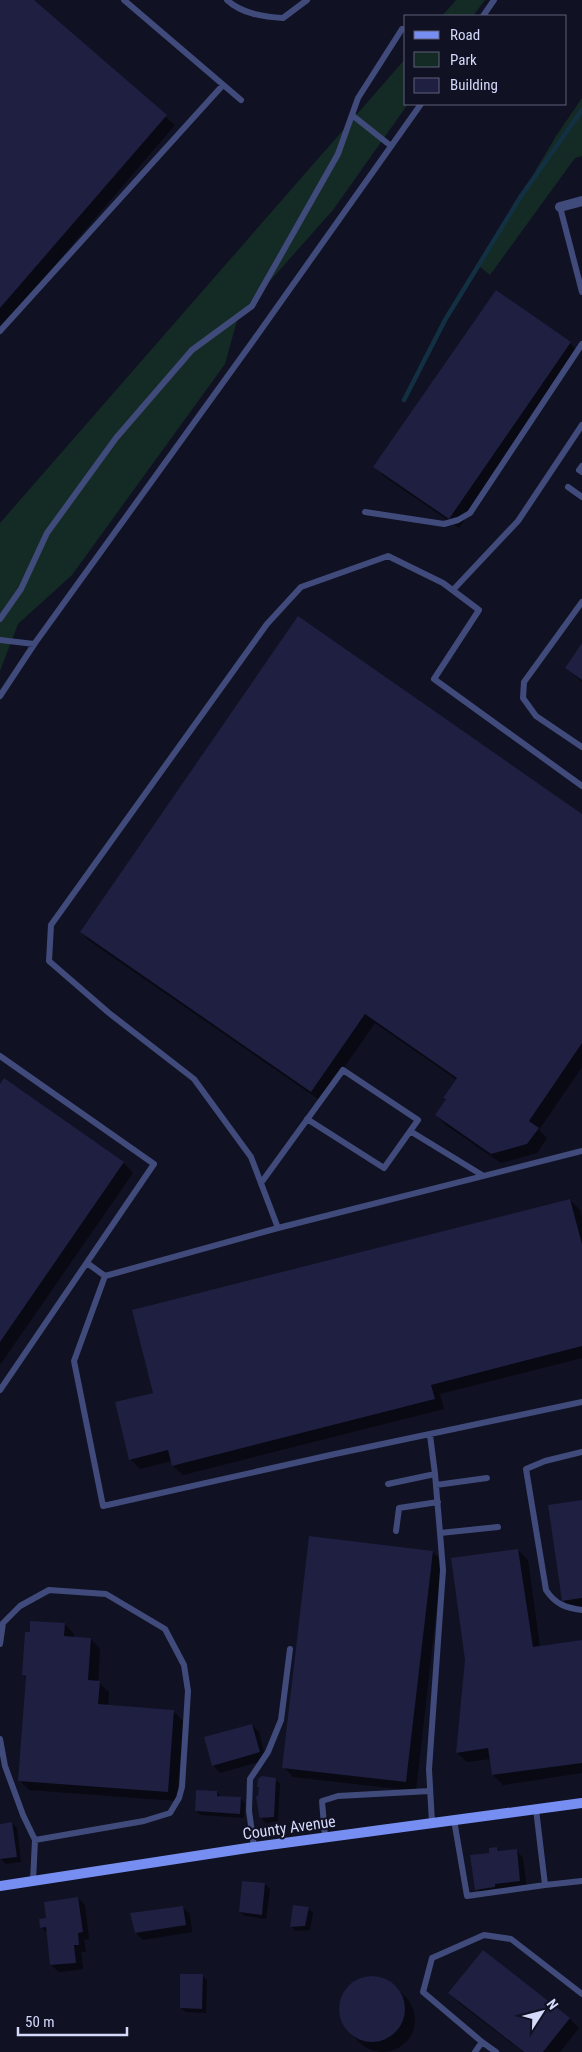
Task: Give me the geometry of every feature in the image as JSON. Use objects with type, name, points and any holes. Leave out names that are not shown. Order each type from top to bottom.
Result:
[{"type":"main road","name":"County Avenue","points":[[2,1886],[254,1847],[582,1803]]},
{"type":"street","points":[[560,207],[582,201]]},
{"type":"lane","points":[[124,0],[241,100]]},
{"type":"lane","points":[[227,0],[234,6],[264,17],[283,18],[307,0]]},
{"type":"lane","points":[[484,15],[494,0]]},
{"type":"lane","points":[[0,619],[22,590],[47,533],[116,438],[192,350],[252,306],[338,154],[358,98],[402,29]]},
{"type":"lane","points":[[0,332],[20,307],[223,85]]},
{"type":"lane","points":[[0,696],[34,644],[420,105]]},
{"type":"lane","points":[[352,116],[391,146]]},
{"type":"lane","points":[[560,207],[582,292]]},
{"type":"lane","points":[[365,512],[444,524],[458,520],[470,513],[582,344]]},
{"type":"lane","points":[[453,590],[518,521],[582,425]]},
{"type":"lane","points":[[582,466],[579,470],[582,472]]},
{"type":"lane","points":[[568,487],[582,497]]},
{"type":"lane","points":[[278,1228],[251,1157],[194,1080],[109,1013],[49,961],[50,925],[267,624],[301,586],[388,556],[443,583],[479,610],[434,678],[582,786]]},
{"type":"lane","points":[[582,602],[524,682],[522,698],[536,716],[582,747]]},
{"type":"lane","points":[[0,640],[34,644]]},
{"type":"lane","points":[[0,1056],[154,1164],[0,1390]]},
{"type":"lane","points":[[261,1183],[342,1070],[418,1120],[384,1168],[307,1119]]},
{"type":"lane","points":[[410,1131],[482,1175]]},
{"type":"lane","points":[[105,1276],[278,1228],[582,1151]]},
{"type":"lane","points":[[87,1263],[105,1276]]},
{"type":"lane","points":[[105,1276],[74,1361],[103,1506],[582,1402]]},
{"type":"lane","points":[[430,1434],[443,1570],[429,1770],[432,1823]]},
{"type":"lane","points":[[582,1452],[545,1461],[526,1469],[546,1590],[552,1600],[568,1608],[582,1610]]},
{"type":"lane","points":[[388,1484],[435,1474]]},
{"type":"lane","points":[[436,1485],[487,1478]]},
{"type":"lane","points":[[396,1531],[399,1508],[438,1502]]},
{"type":"lane","points":[[440,1533],[498,1527]]},
{"type":"lane","points":[[0,1644],[3,1623],[20,1606],[49,1590],[106,1594],[165,1629],[184,1665],[188,1691],[185,1760],[179,1798],[170,1813],[144,1821],[35,1840]]},
{"type":"lane","points":[[254,1847],[249,1811],[250,1779],[268,1752],[281,1720],[290,1649]]},
{"type":"lane","points":[[0,1739],[6,1766],[23,1815],[35,1840],[32,1881]]},
{"type":"lane","points":[[325,1837],[322,1801],[338,1796],[430,1791]]},
{"type":"lane","points":[[536,1809],[545,1885]]},
{"type":"lane","points":[[454,1820],[467,1896],[582,1880]]},
{"type":"lane","points":[[496,2052],[423,1992],[432,1958],[484,1935],[511,1939],[582,1994]]},
{"type":"lane","points":[[475,2052],[482,2042]]},
{"type":"green space","points":[[456,0],[485,0],[474,15],[443,15]]},
{"type":"green space","points":[[404,60],[404,105],[407,105],[333,210],[238,317],[225,364],[72,575],[18,624],[0,671],[0,523]]},
{"type":"green space","points":[[582,98],[582,156],[575,158],[490,275],[479,266],[556,136]]},
{"type":"building","points":[[0,0],[34,0],[167,115],[0,308]]},
{"type":"building","points":[[496,290],[571,342],[449,519],[373,467]]},
{"type":"building","points":[[298,616],[582,814],[582,1043],[529,1121],[539,1128],[527,1144],[491,1154],[435,1115],[446,1099],[443,1098],[457,1078],[365,1014],[311,1092],[80,932]]},
{"type":"building","points":[[582,643],[582,680],[565,668]]},
{"type":"building","points":[[4,1078],[124,1162],[0,1342],[0,1084]]},
{"type":"building","points":[[570,1199],[582,1244],[582,1346],[431,1385],[435,1399],[172,1466],[168,1450],[129,1460],[115,1402],[153,1393],[132,1310]]},
{"type":"building","points":[[582,1500],[582,1598],[562,1601],[548,1505]]},
{"type":"building","points":[[309,1536],[433,1551],[406,1782],[282,1768]]},
{"type":"building","points":[[518,1549],[533,1647],[582,1640],[582,1763],[492,1775],[488,1748],[456,1753],[465,1660],[451,1558]]},
{"type":"building","points":[[30,1621],[65,1623],[64,1636],[91,1638],[88,1680],[100,1681],[98,1704],[174,1710],[168,1792],[18,1781],[26,1676],[22,1675],[25,1632],[30,1632]]},
{"type":"building","points":[[252,1724],[260,1752],[212,1766],[204,1737]]},
{"type":"building","points":[[262,1776],[276,1778],[274,1817],[260,1818],[259,1816],[256,1796],[258,1796],[258,1779]]},
{"type":"building","points":[[196,1790],[217,1791],[217,1796],[241,1797],[240,1814],[195,1811]]},
{"type":"building","points":[[12,1822],[17,1857],[0,1859],[0,1824]]},
{"type":"building","points":[[497,1847],[498,1851],[517,1849],[520,1881],[495,1884],[495,1887],[475,1890],[470,1855],[489,1853],[489,1848]]},
{"type":"building","points":[[242,1881],[265,1883],[262,1915],[239,1912]]},
{"type":"building","points":[[78,1897],[83,1932],[78,1933],[79,1945],[74,1945],[76,1963],[50,1965],[46,1927],[40,1928],[39,1919],[46,1918],[44,1902]]},
{"type":"building","points":[[293,1905],[309,1907],[305,1926],[290,1927]]},
{"type":"building","points":[[183,1906],[186,1925],[135,1933],[130,1913]]},
{"type":"building","points":[[483,1950],[570,2018],[543,2052],[524,2052],[448,1993]]},
{"type":"building","points":[[180,1974],[203,1974],[202,2009],[180,2008]]},
{"type":"building","points":[[365,1976],[379,1976],[391,1981],[400,1990],[405,2002],[403,2022],[396,2033],[379,2042],[365,2042],[353,2037],[344,2028],[339,2016],[339,2002],[344,1990],[353,1981]]},
{"type":"waterway","points":[[404,400],[445,320],[521,196],[582,110]]}]
